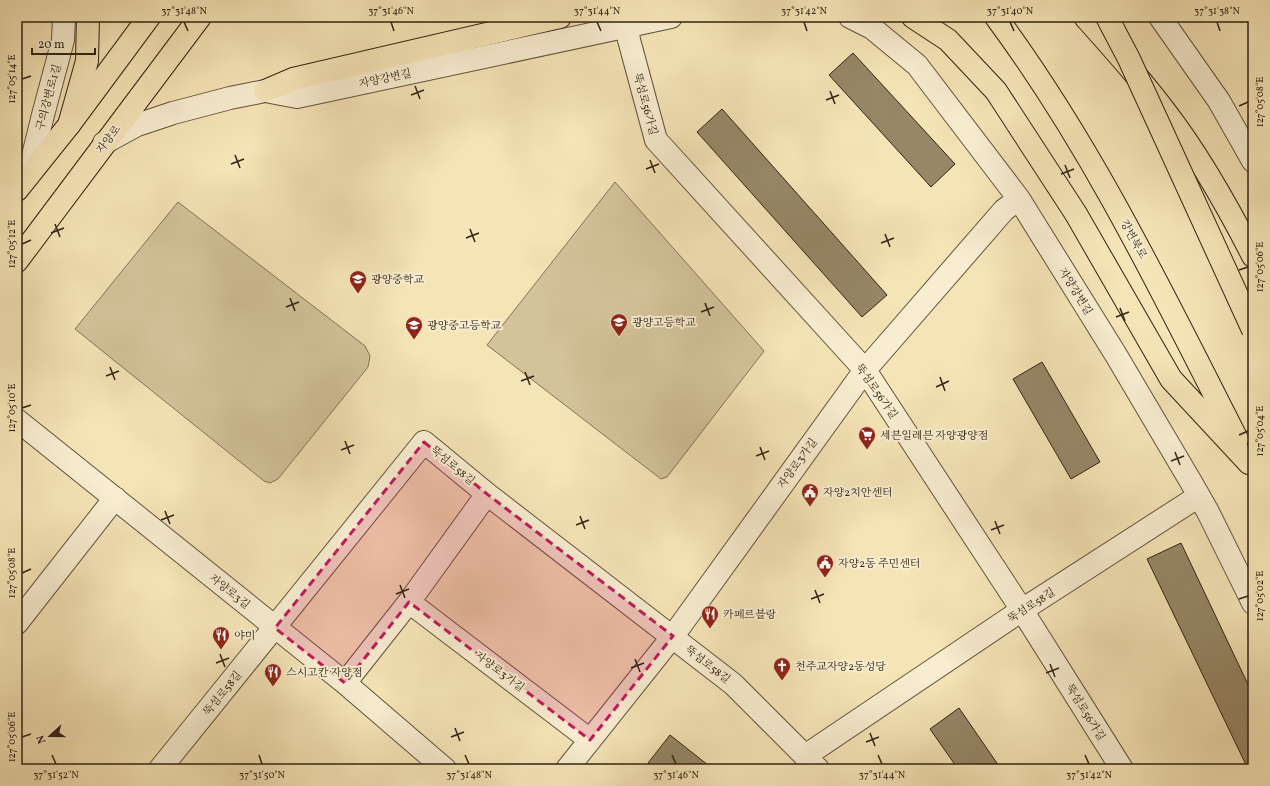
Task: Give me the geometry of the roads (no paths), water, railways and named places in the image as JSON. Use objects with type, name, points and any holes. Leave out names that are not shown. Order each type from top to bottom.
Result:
[{"type":"main road","points":[[69,125],[87,61],[88,17]]},
{"type":"main road","points":[[21,177],[69,125],[149,17]]},
{"type":"main road","name":"자양로","points":[[17,261],[200,17]]},
{"type":"main road","points":[[265,91],[293,79],[560,17]]},
{"type":"main road","points":[[913,17],[948,40],[996,91],[1076,214],[1171,379],[1251,468]]},
{"type":"main road","name":"강변북로","points":[[996,17],[1031,64],[1090,158],[1145,258],[1251,468]]},
{"type":"main road","points":[[1085,17],[1120,56],[1173,122],[1226,205],[1253,256]]},
{"type":"main road","points":[[1107,17],[1129,59],[1253,330]]},
{"type":"street","name":"구의강변로1길","points":[[21,177],[64,40],[64,17]]},
{"type":"street","name":"자양강변길","points":[[104,143],[137,125],[173,113],[265,91],[297,97],[671,17]]},
{"type":"street","name":"자양강변길","points":[[850,17],[872,28],[917,65],[1019,199],[1116,355],[1199,496],[1253,603]]},
{"type":"street","points":[[1160,17],[1219,101],[1253,161]]},
{"type":"street","name":"뚝섬로56가길","points":[[627,27],[629,40],[656,140],[865,370],[1022,610],[1122,769]]},
{"type":"street","name":"자양로3가길","points":[[567,769],[673,636],[865,370],[1004,210],[1019,199]]},
{"type":"street","name":"자양로3길","points":[[17,420],[346,684],[440,768]]},
{"type":"street","name":"뚝섬로58길","points":[[160,769],[424,442],[487,494],[673,636],[733,684],[811,762],[1022,610],[1199,496]]},
{"type":"street","points":[[346,684],[409,602],[487,494]]},
{"type":"street","points":[[17,623],[116,498]]},
{"type":"street","name":"자양로3가길","points":[[409,602],[590,740]]},
{"type":"place","name":"광양중학교","points":[[358,294]]},
{"type":"place","name":"광양고등학교","points":[[619,337]]},
{"type":"place","name":"광양중고등학교","points":[[414,340]]},
{"type":"place","name":"세븐일레븐 자양광양점","points":[[867,450]]},
{"type":"place","name":"자양2치안센터","points":[[810,507]]},
{"type":"place","name":"자양2동 주민센터","points":[[825,578]]},
{"type":"place","name":"카페르블랑","points":[[710,629]]},
{"type":"place","name":"야미","points":[[221,650]]},
{"type":"place","name":"천주교자양2동성당","points":[[782,681]]},
{"type":"place","name":"스시고칸 자양점","points":[[273,687]]}]
